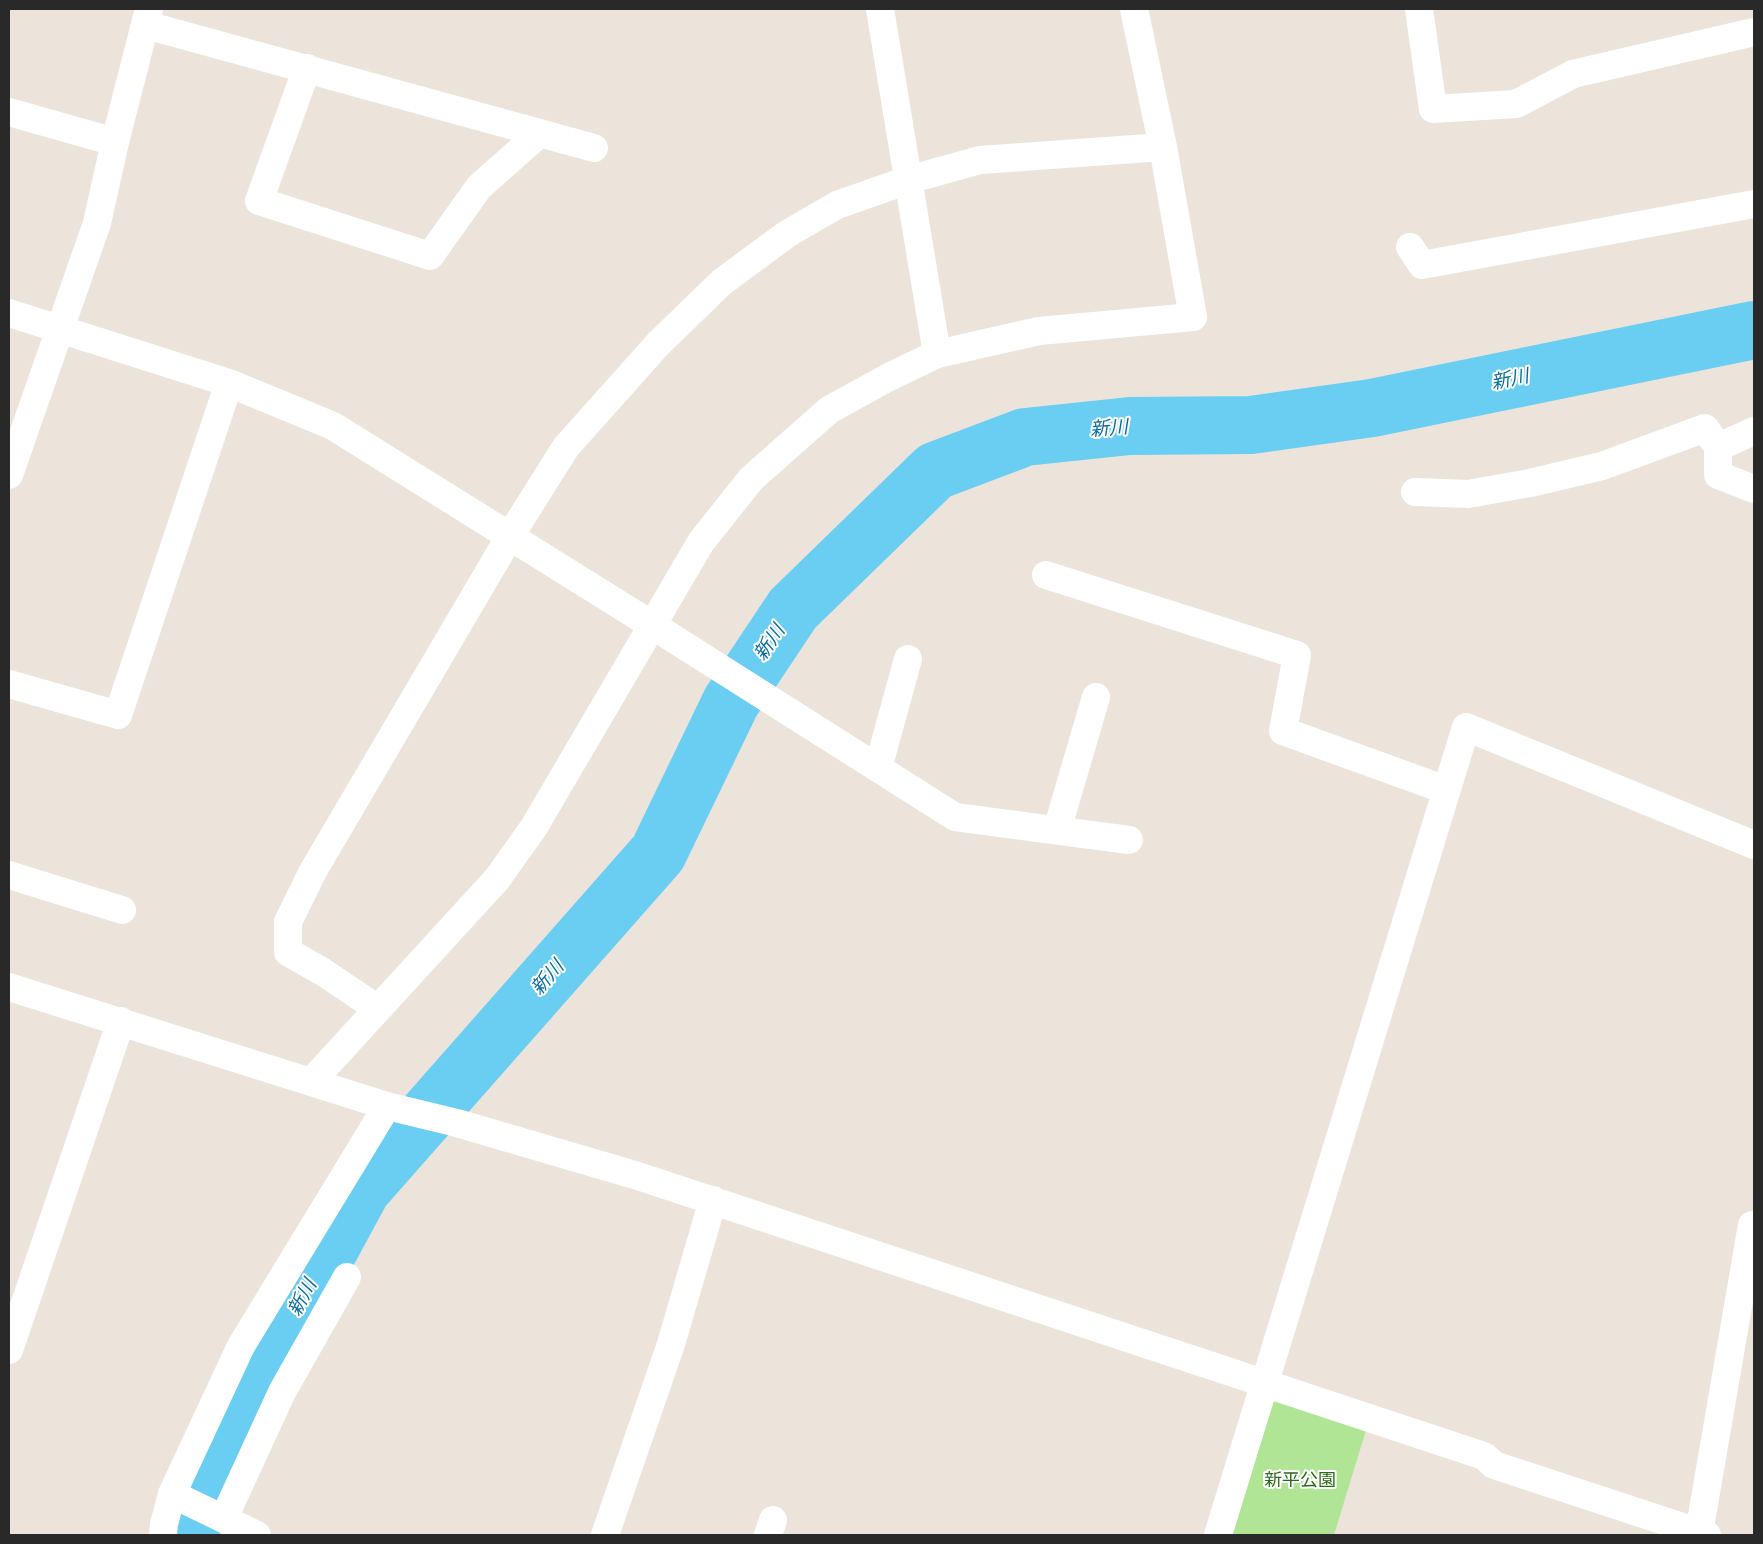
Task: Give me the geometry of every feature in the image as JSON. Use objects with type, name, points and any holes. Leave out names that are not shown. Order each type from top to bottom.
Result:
[{"type":"street","points":[[880,9],[937,354]]},
{"type":"street","points":[[311,1082],[502,872],[534,827],[701,542],[751,479],[829,410],[889,377],[937,354],[1039,331],[1192,317],[1162,147],[1134,9]]},
{"type":"street","points":[[1419,9],[1433,109],[1516,104],[1573,74],[1754,32]]},
{"type":"street","points":[[9,476],[97,223],[115,142],[147,17],[307,68],[594,148]]},
{"type":"street","points":[[307,68],[259,200],[430,256],[479,187],[540,133]]},
{"type":"street","points":[[9,112],[115,142]]},
{"type":"street","points":[[378,1009],[323,972],[288,952],[288,922],[313,871],[510,536],[566,447],[658,344],[722,282],[787,234],[837,205],[908,180],[980,160],[1162,147]]},
{"type":"street","points":[[1410,247],[1422,265],[1754,204]]},
{"type":"street","points":[[9,313],[229,383],[333,426],[955,817],[1129,840]]},
{"type":"street","points":[[9,684],[118,715],[229,383]]},
{"type":"street","points":[[1415,492],[1468,494],[1530,483],[1602,466],[1705,428],[1718,447],[1718,476],[1754,489]]},
{"type":"street","points":[[1718,447],[1754,431]]},
{"type":"street","points":[[1046,575],[1297,655],[1283,731],[1446,790]]},
{"type":"street","points":[[878,768],[908,659]]},
{"type":"street","points":[[1057,830],[1096,697]]},
{"type":"street","points":[[1218,1535],[1466,727],[1753,840]]},
{"type":"street","points":[[9,875],[122,910]]},
{"type":"street","points":[[9,987],[399,1109],[638,1176],[713,1200],[1265,1385],[1484,1456],[1494,1465],[1703,1534],[1752,1225]]},
{"type":"street","points":[[9,1350],[121,1021]]},
{"type":"street","points":[[198,1507],[241,1346],[399,1109]]},
{"type":"street","points":[[605,1535],[671,1344],[713,1200]]},
{"type":"street","points":[[163,1535],[164,1524],[198,1507],[282,1392],[347,1277]]},
{"type":"street","points":[[198,1507],[257,1535]]},
{"type":"green space","name":"新平公園","points":[[1280,1397],[1367,1427],[1334,1535],[1231,1535],[1274,1401]]},
{"type":"waterway","name":"新川","points":[[189,1535],[232,1429],[362,1189],[658,853],[731,702],[793,609],[935,471],[1025,437],[1130,426],[1251,425],[1372,408],[1754,330]]}]
